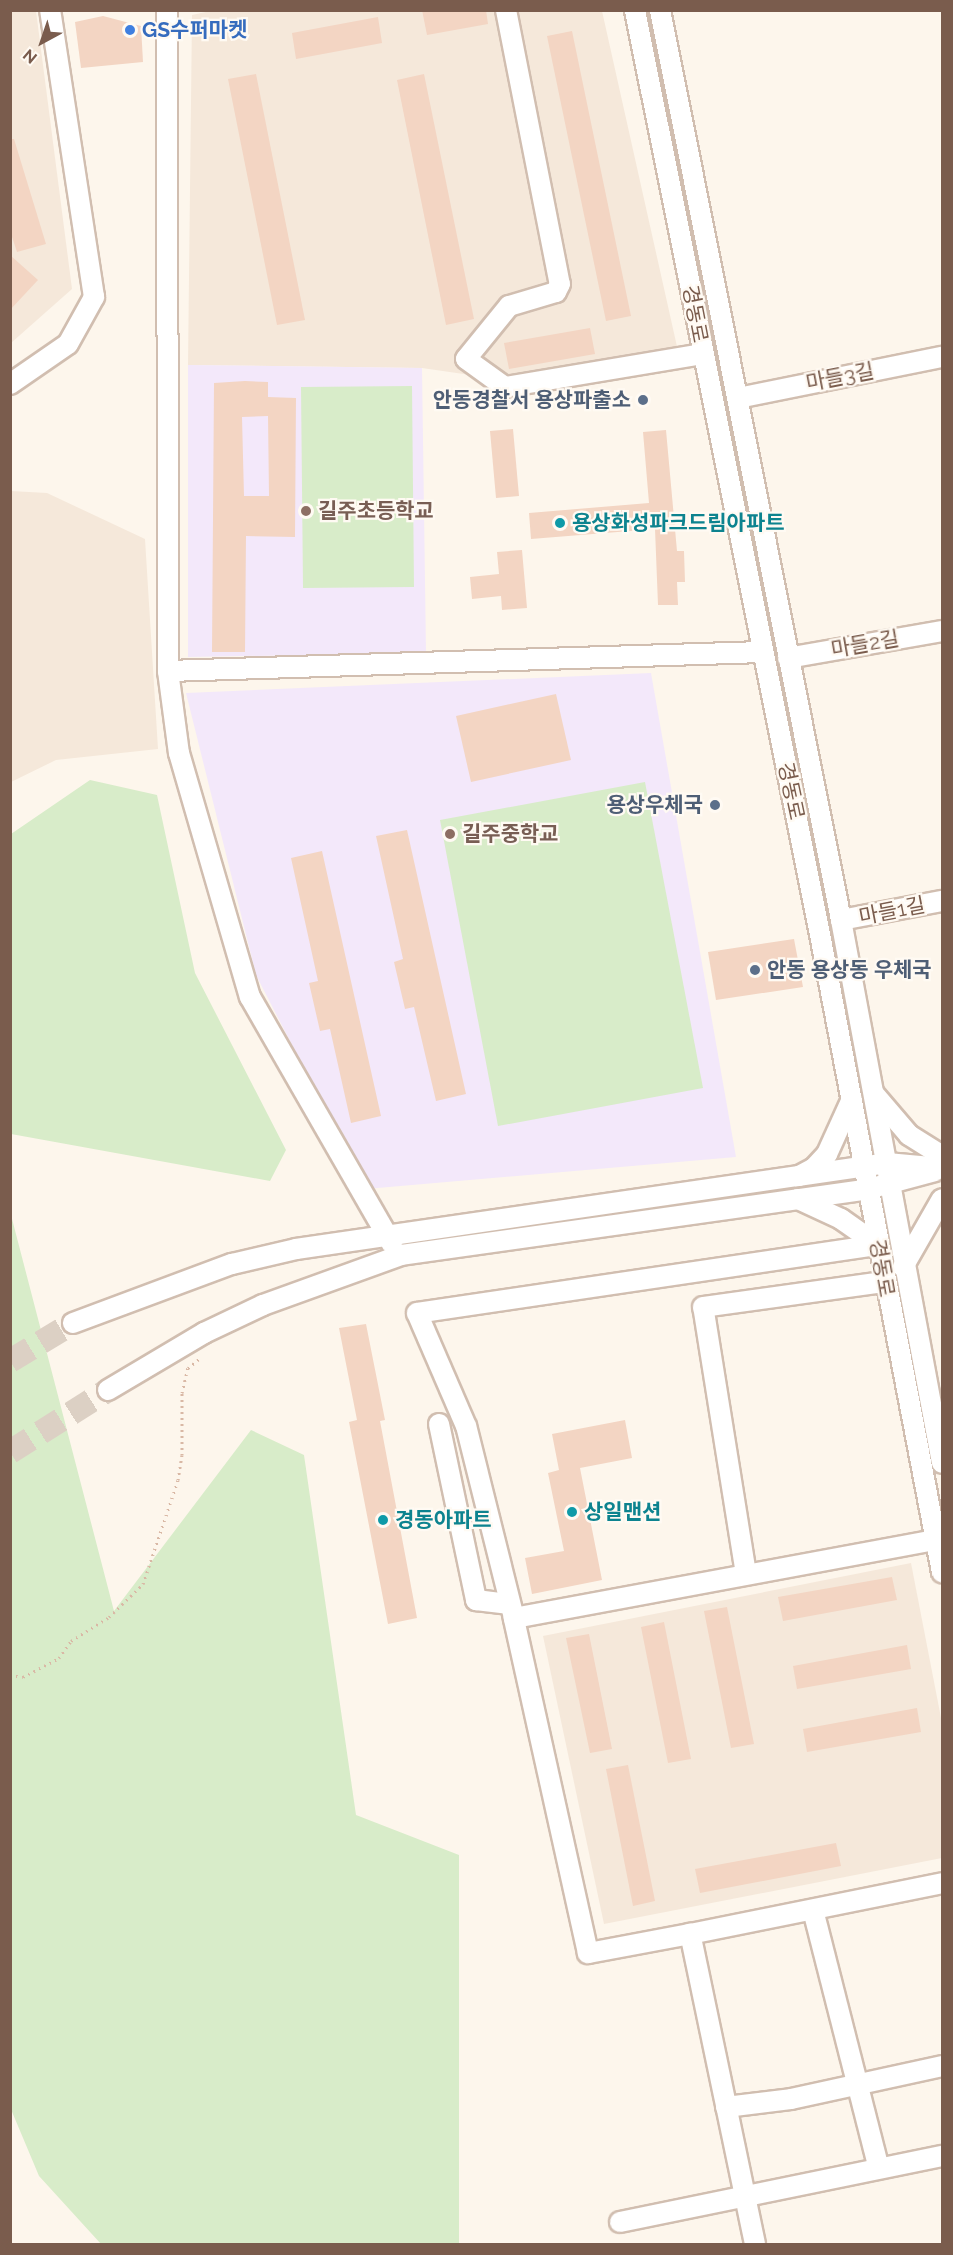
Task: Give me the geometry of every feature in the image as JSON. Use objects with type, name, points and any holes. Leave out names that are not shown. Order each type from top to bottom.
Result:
[{"type":"street","points":[[10,384],[68,344],[94,297],[50,10]]},
{"type":"street","points":[[167,10],[168,671],[179,753],[250,997],[386,1236],[401,1255]]},
{"type":"street","points":[[506,10],[560,284],[556,292],[509,306],[466,359],[505,387],[703,354]]},
{"type":"street","name":"경동로","points":[[634,10],[852,1099],[884,1282],[942,1572]]},
{"type":"street","name":"경동로","points":[[660,10],[841,920],[891,1185],[903,1267],[940,1438],[942,1463]]},
{"type":"street","name":"마들3길","points":[[738,398],[942,357]]},
{"type":"street","name":"마들2길","points":[[788,658],[942,631]]},
{"type":"street","points":[[168,671],[763,652]]},
{"type":"street","name":"마들1길","points":[[841,920],[942,901]]},
{"type":"street","points":[[874,1094],[909,1135],[942,1155]]},
{"type":"street","points":[[793,1179],[814,1168],[827,1154],[852,1099]]},
{"type":"street","points":[[73,1323],[232,1264],[296,1249],[793,1179],[887,1163],[942,1168]]},
{"type":"street","points":[[108,1390],[204,1333],[254,1309],[401,1255],[867,1189],[891,1185],[942,1168]]},
{"type":"street","points":[[798,1199],[841,1219],[878,1245]]},
{"type":"street","points":[[903,1267],[942,1199]]},
{"type":"street","points":[[878,1245],[417,1313],[466,1425],[512,1611],[588,1953],[942,1883]]},
{"type":"street","points":[[746,1575],[703,1307],[884,1282]]},
{"type":"street","points":[[439,1424],[476,1600],[512,1611],[746,1575],[936,1540]]},
{"type":"street","points":[[813,1910],[855,2084],[879,2168]]},
{"type":"street","points":[[690,1934],[755,2244]]},
{"type":"street","points":[[726,2107],[791,2099],[942,2066]]},
{"type":"street","points":[[620,2222],[942,2156]]},
{"type":"path","points":[[10,1676],[23,1677],[59,1658],[71,1641],[109,1617],[143,1584],[178,1480],[182,1455],[182,1393],[188,1368],[204,1354]]},
{"type":"shaded area","points":[[215,10],[602,11],[678,351],[498,379],[422,368],[188,365],[192,15]]},
{"type":"shaded area","points":[[11,11],[36,11],[72,289],[11,343]]},
{"type":"shaded area","name":"길주초등학교","points":[[188,365],[422,368],[426,653],[188,657]]},
{"type":"shaded area","points":[[11,491],[47,493],[145,539],[158,749],[56,760],[11,782]]},
{"type":"shaded area","name":"길주중학교","points":[[651,673],[736,1157],[366,1189],[256,975],[186,693]]},
{"type":"shaded area","points":[[911,1563],[942,1723],[942,1858],[604,1924],[543,1636]]},
{"type":"green space","points":[[412,386],[414,587],[303,588],[301,387]]},
{"type":"green space","points":[[90,780],[157,795],[195,973],[286,1150],[270,1181],[11,1134],[11,834]]},
{"type":"green space","points":[[645,782],[703,1088],[498,1126],[440,820]]},
{"type":"green space","points":[[11,1215],[114,1611],[251,1430],[304,1455],[356,1815],[459,1855],[459,2244],[101,2244],[39,2176],[10,2107]]},
{"type":"building","points":[[422,10],[486,10],[488,24],[427,35]]},
{"type":"building","points":[[103,16],[141,26],[143,62],[81,68],[75,22]]},
{"type":"building","points":[[378,17],[382,43],[296,59],[292,33]]},
{"type":"building","points":[[572,31],[631,316],[606,321],[547,36]]},
{"type":"building","points":[[256,74],[305,320],[277,325],[228,79]]},
{"type":"building","points":[[424,74],[474,319],[446,325],[397,80]]},
{"type":"building","points":[[10,139],[14,139],[46,244],[17,252],[10,231]]},
{"type":"building","points":[[10,255],[38,280],[10,310]]},
{"type":"building","points":[[590,328],[595,354],[509,369],[504,343]]},
{"type":"building","points":[[268,382],[268,397],[296,398],[295,537],[246,536],[245,652],[212,652],[214,383]],"holes":[[[268,416],[269,496],[244,496],[242,417]]]},
{"type":"building","points":[[513,429],[519,496],[496,498],[490,431]]},
{"type":"building","points":[[666,430],[677,551],[684,551],[685,582],[677,582],[678,605],[658,605],[655,529],[531,539],[529,513],[649,503],[643,432]]},
{"type":"building","points":[[522,550],[527,608],[502,610],[501,596],[472,599],[470,577],[499,574],[497,552]]},
{"type":"building","points":[[556,694],[571,760],[471,782],[456,716]]},
{"type":"building","points":[[407,830],[466,1094],[436,1101],[414,1007],[405,1009],[394,962],[403,959],[376,836]]},
{"type":"building","points":[[322,851],[381,1116],[351,1123],[330,1029],[320,1031],[309,983],[318,981],[291,858]]},
{"type":"building","name":"안동 용상동 우체국","points":[[794,939],[803,987],[716,1000],[708,952]]},
{"type":"building","name":"경동아파트","points":[[366,1324],[385,1420],[380,1421],[417,1618],[388,1624],[349,1422],[357,1420],[339,1328]]},
{"type":"building","name":"상일맨션","points":[[625,1420],[632,1458],[580,1468],[602,1580],[532,1594],[525,1558],[564,1551],[548,1473],[559,1470],[552,1434]]},
{"type":"building","points":[[892,1577],[897,1600],[783,1621],[778,1597]]},
{"type":"building","points":[[727,1607],[754,1744],[731,1748],[704,1611]]},
{"type":"building","points":[[664,1622],[691,1759],[668,1763],[641,1627]]},
{"type":"building","points":[[589,1634],[612,1749],[590,1753],[566,1638]]},
{"type":"building","points":[[907,1645],[911,1669],[797,1689],[793,1666]]},
{"type":"building","points":[[917,1708],[921,1732],[807,1752],[803,1729]]},
{"type":"building","points":[[628,1765],[655,1901],[633,1906],[606,1769]]},
{"type":"building","points":[[836,1843],[841,1866],[700,1893],[695,1869]]},
{"type":"tunnel","points":[[10,1361],[73,1323]]},
{"type":"tunnel","points":[[10,1452],[108,1390]]},
{"type":"place","name":"GS수퍼마켓","points":[[130,30]]},
{"type":"place","name":"안동경찰서 용상파출소","points":[[643,400]]},
{"type":"place","name":"길주초등학교","points":[[306,511]]},
{"type":"place","name":"용상화성파크드림아파트","points":[[560,523]]},
{"type":"place","name":"용상우체국","points":[[715,805]]},
{"type":"place","name":"길주중학교","points":[[450,834]]},
{"type":"place","name":"안동 용상동 우체국","points":[[755,970]]},
{"type":"place","name":"상일맨션","points":[[572,1512]]},
{"type":"place","name":"경동아파트","points":[[383,1520]]}]
